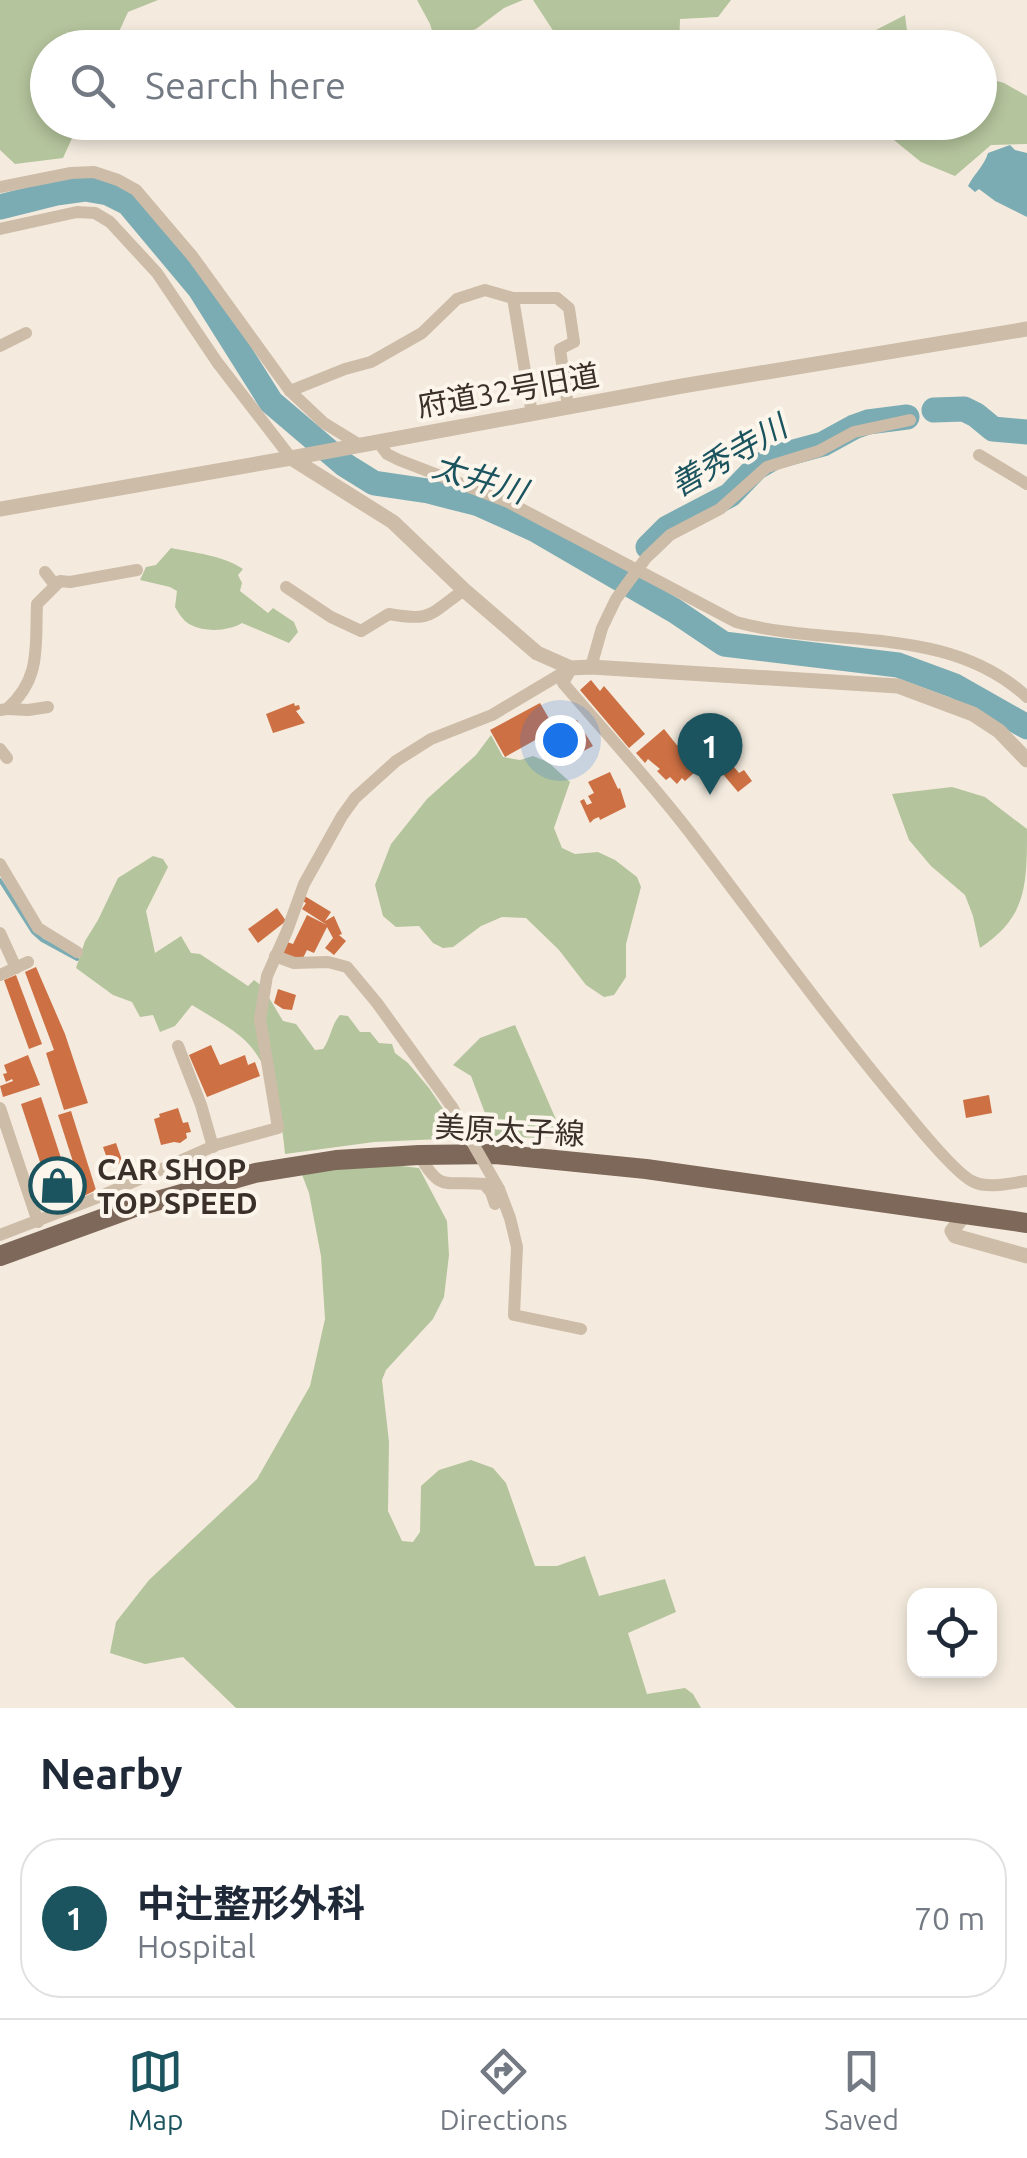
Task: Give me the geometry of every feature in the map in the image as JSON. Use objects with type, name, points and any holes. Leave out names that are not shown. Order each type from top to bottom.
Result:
[{"type":"main road","name":"美原太子線","points":[[0,1256],[132,1208],[255,1173],[336,1160],[419,1156],[495,1154],[646,1170],[1027,1223]]},
{"type":"street","points":[[0,186],[94,172],[136,190],[193,257],[290,391],[356,446]]},
{"type":"street","points":[[1,224],[77,212],[95,213],[110,222],[157,273],[217,362],[299,457],[393,522],[538,654],[571,668],[898,686],[973,714],[999,731],[1027,760]]},
{"type":"street","points":[[290,391],[371,362],[422,332],[457,299],[485,290],[513,298],[557,298],[569,308],[574,342],[560,349],[568,407]]},
{"type":"street","points":[[513,298],[532,414]]},
{"type":"street","name":"府道32号旧道","points":[[0,508],[904,347],[1027,329]]},
{"type":"street","points":[[0,346],[26,333]]},
{"type":"street","points":[[591,668],[602,628],[616,599],[646,558],[670,535],[720,508],[767,467],[819,451],[854,432],[910,420]]},
{"type":"street","points":[[378,442],[387,454],[508,502],[736,622],[767,630],[883,640],[938,650],[997,674],[1027,697]]},
{"type":"street","points":[[979,455],[1027,484]]},
{"type":"street","points":[[4,709],[23,688],[36,661],[37,604],[60,581],[137,570]]},
{"type":"street","points":[[44,572],[55,586]]},
{"type":"street","points":[[286,587],[360,631],[389,614],[418,620],[464,590]]},
{"type":"street","points":[[0,1236],[213,1147],[278,1128],[260,1019],[266,976],[304,884],[342,816],[355,798],[396,761],[431,739],[492,714],[571,668]]},
{"type":"street","points":[[571,668],[563,683],[678,817],[824,1011],[920,1129],[974,1182],[996,1185],[1027,1181]]},
{"type":"street","points":[[4,709],[48,707]]},
{"type":"street","points":[[0,864],[38,928],[77,952]]},
{"type":"street","points":[[0,933],[22,965],[0,975]]},
{"type":"street","points":[[275,956],[294,964],[328,962],[347,966],[452,1107],[499,1189],[516,1247],[514,1314],[581,1329]]},
{"type":"street","points":[[178,1046],[213,1147]]},
{"type":"street","points":[[0,1108],[38,1222]]},
{"type":"street","points":[[419,1156],[441,1183],[484,1184],[491,1192],[506,1232],[513,1233]]},
{"type":"street","points":[[964,1215],[952,1231],[959,1238],[1027,1256]]},
{"type":"green space","points":[[0,0],[158,0],[128,12],[120,30],[30,30],[30,140],[71,140],[63,158],[15,164],[0,150]]},
{"type":"green space","points":[[417,0],[523,0],[473,30],[432,30]]},
{"type":"green space","points":[[533,0],[731,0],[718,17],[680,19],[680,30],[553,30]]},
{"type":"green space","points":[[905,15],[907,30],[876,30]]},
{"type":"green space","points":[[997,81],[1027,96],[1027,144],[991,145],[955,176],[921,162],[894,140],[997,140]]},
{"type":"green space","points":[[171,548],[217,558],[243,569],[238,575],[240,591],[268,613],[273,608],[294,622],[298,632],[289,643],[242,623],[214,630],[191,625],[175,607],[177,591],[140,580],[146,567],[156,565]]},
{"type":"green space","points":[[491,735],[503,757],[520,760],[533,756],[548,762],[570,782],[554,828],[562,848],[575,854],[598,852],[637,877],[641,887],[626,944],[626,977],[614,995],[604,997],[586,985],[559,950],[526,918],[502,917],[481,926],[453,947],[443,948],[433,943],[419,926],[396,927],[383,916],[375,885],[391,844],[427,799],[476,755]]},
{"type":"green space","points":[[952,787],[985,797],[1027,829],[1025,883],[1016,911],[996,936],[980,948],[965,895],[931,866],[909,840],[892,794]]},
{"type":"green space","points":[[153,856],[163,859],[168,867],[146,911],[155,953],[181,936],[191,953],[200,954],[248,986],[254,980],[262,986],[283,1021],[296,1024],[315,1050],[323,1049],[340,1015],[348,1016],[360,1032],[370,1032],[379,1043],[392,1044],[395,1053],[429,1088],[463,1138],[374,1142],[285,1154],[278,1106],[267,1074],[251,1046],[240,1036],[192,1005],[175,1026],[160,1032],[153,1015],[140,1017],[132,1002],[113,995],[76,968],[85,941],[118,878]]},
{"type":"green space","points":[[515,1025],[564,1138],[494,1137],[471,1076],[453,1065],[480,1038]]},
{"type":"green space","points":[[375,1163],[419,1168],[447,1221],[449,1255],[444,1297],[433,1319],[386,1370],[382,1380],[389,1442],[388,1511],[402,1541],[413,1542],[420,1532],[421,1486],[439,1470],[471,1460],[493,1468],[506,1483],[535,1566],[557,1566],[585,1556],[599,1596],[665,1579],[676,1612],[628,1633],[647,1694],[685,1688],[701,1708],[236,1708],[183,1657],[145,1664],[110,1653],[116,1622],[149,1580],[257,1479],[310,1386],[325,1319],[321,1256],[301,1172]]},
{"type":"water","points":[[1010,145],[1027,153],[1027,217],[968,186],[988,153]]},
{"type":"building","points":[[591,680],[600,691],[604,686],[645,734],[629,748],[580,690]]},
{"type":"building","points":[[294,703],[299,705],[296,711],[305,723],[273,733],[266,714]]},
{"type":"building","points":[[540,703],[555,729],[505,757],[490,730]]},
{"type":"building","points":[[577,720],[593,746],[556,766],[542,739]]},
{"type":"building","points":[[664,729],[684,754],[695,755],[704,764],[677,784],[670,777],[666,780],[657,771],[660,769],[648,759],[645,763],[636,753]]},
{"type":"building","points":[[734,767],[739,773],[744,770],[752,781],[738,792],[722,773]]},
{"type":"building","points":[[610,772],[626,807],[590,823],[580,801],[592,803],[588,796],[594,793],[588,782]]},
{"type":"building","points":[[303,895],[331,912],[325,921],[334,916],[342,934],[339,935],[346,941],[334,955],[325,948],[333,938],[327,927],[314,953],[307,950],[301,962],[282,953],[287,942],[293,944],[307,915],[327,925],[302,909],[306,903],[301,900]]},
{"type":"building","points":[[277,908],[286,921],[258,943],[248,929]]},
{"type":"building","points":[[36,967],[65,1034],[88,1103],[64,1110],[46,1053],[54,1050],[25,972]]},
{"type":"building","points":[[16,975],[42,1044],[29,1049],[4,980]]},
{"type":"building","points":[[278,989],[296,995],[292,1010],[274,1003]]},
{"type":"building","points":[[211,1045],[220,1065],[245,1055],[248,1065],[255,1062],[260,1076],[207,1097],[189,1055]]},
{"type":"building","points":[[28,1055],[40,1085],[3,1097],[0,1086],[13,1081],[6,1082],[4,1065]]},
{"type":"building","points":[[989,1095],[992,1113],[966,1118],[963,1100]]},
{"type":"building","points":[[41,1097],[61,1158],[41,1165],[21,1104]]},
{"type":"building","points":[[178,1108],[191,1132],[180,1143],[161,1145],[154,1119]]},
{"type":"building","points":[[71,1111],[96,1190],[84,1196],[58,1115]]},
{"type":"building","points":[[116,1143],[123,1163],[110,1167],[103,1147]]},
{"type":"building","name":"CAR SHOP TOP SPEED","points":[[61,1164],[75,1201],[53,1208],[41,1171]]},
{"type":"waterway","name":"太井川","points":[[0,207],[85,189],[108,193],[128,203],[200,289],[271,402],[345,465],[374,483],[479,504],[534,529],[724,644],[898,665],[955,686],[1027,727]]},
{"type":"waterway","name":"善秀寺川","points":[[934,410],[964,409],[993,429],[1027,432]]},
{"type":"waterway","name":"善秀寺川","points":[[648,547],[667,528],[730,495],[756,468],[775,457],[823,444],[868,422],[907,417]]},
{"type":"waterway","points":[[0,880],[33,932],[77,959]]},
{"type":"place","name":"中辻整形外科","points":[[710,795]]},
{"type":"place","name":"CAR SHOP TOP SPEED","points":[[58,1186]]}]
